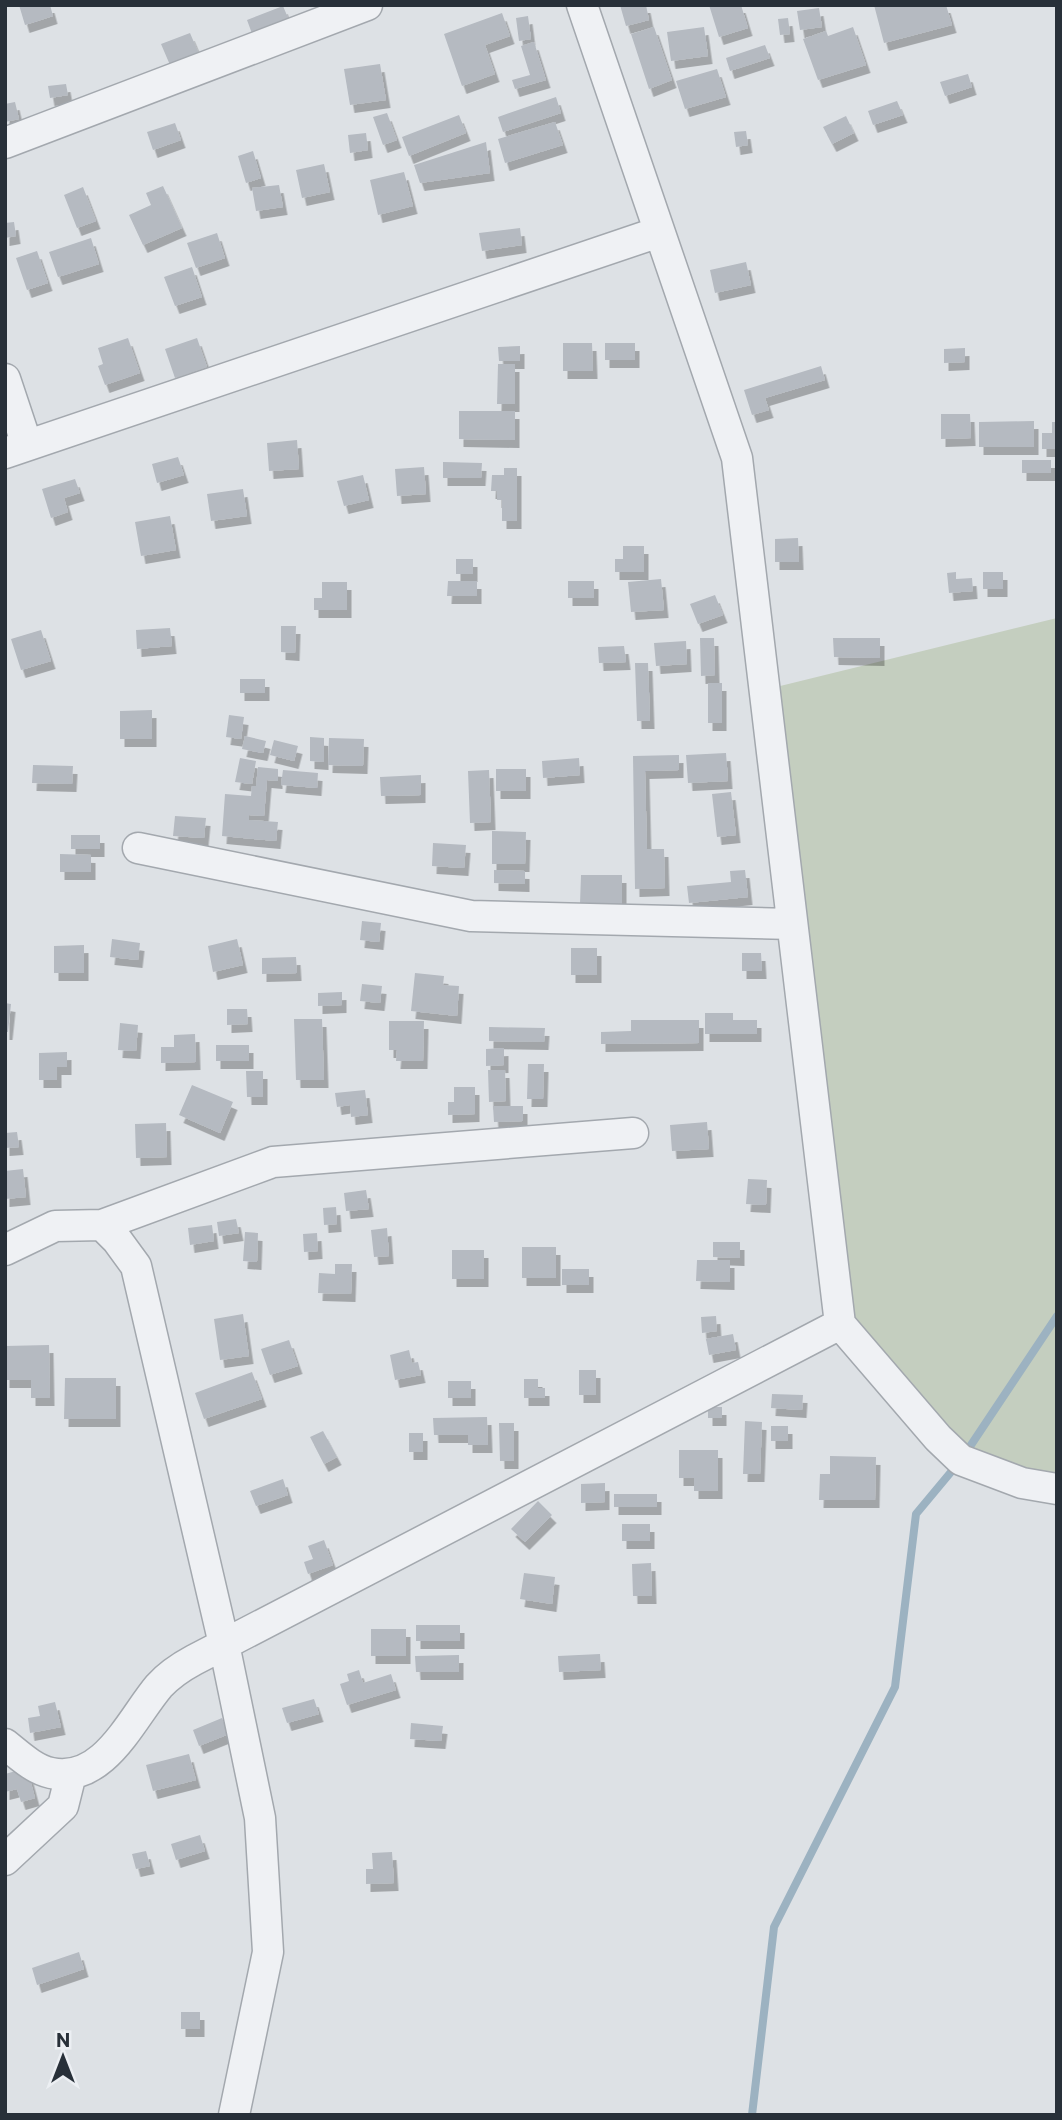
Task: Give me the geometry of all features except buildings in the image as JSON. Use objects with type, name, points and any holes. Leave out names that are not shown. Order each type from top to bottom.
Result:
[{"type":"street","points":[[5,143],[366,5]]},
{"type":"street","points":[[582,5],[737,458],[840,1324],[938,1438],[961,1460],[1022,1483],[1057,1489]]},
{"type":"street","points":[[5,379],[16,449],[659,232]]},
{"type":"street","points":[[138,848],[471,916],[792,924]]},
{"type":"street","points":[[5,1250],[55,1226],[102,1225],[273,1162],[633,1133]]},
{"type":"street","points":[[102,1225],[136,1266],[225,1644],[260,1818],[268,1952],[234,2115]]},
{"type":"street","points":[[5,1744],[33,1766],[51,1773],[71,1774],[89,1768],[100,1761],[160,1685],[178,1670],[840,1324]]},
{"type":"street","points":[[5,1860],[63,1806],[71,1774]]},
{"type":"green space","points":[[1057,618],[1057,1489],[961,1460],[840,1324],[764,690]]},
{"type":"waterway","points":[[752,2115],[774,1927],[895,1687],[916,1514],[961,1460],[1057,1316]]}]
